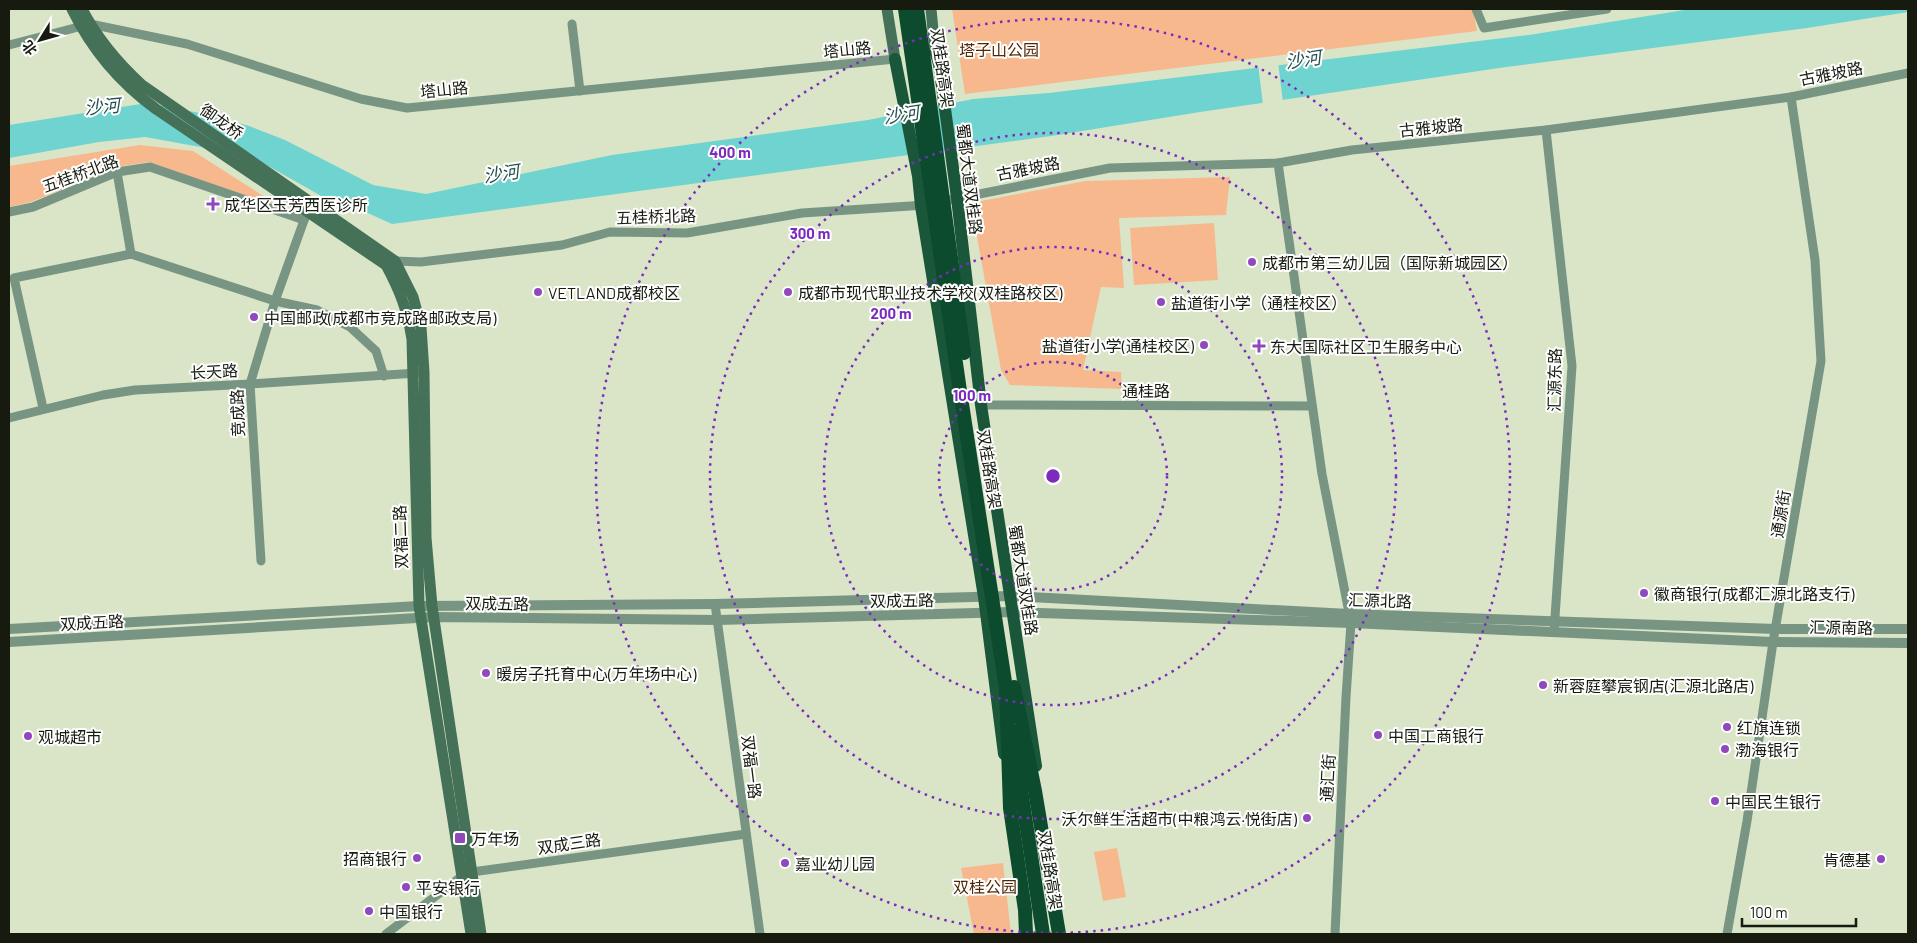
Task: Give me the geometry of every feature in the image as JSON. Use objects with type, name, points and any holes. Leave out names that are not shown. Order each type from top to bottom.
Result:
[{"type":"highway","name":"双桂路高架","points":[[905,9],[960,391],[1051,934]]},
{"type":"highway","name":"双桂路高架","points":[[917,9],[932,56],[969,392],[1043,934]]},
{"type":"highway","points":[[1010,688],[1010,808],[1025,910],[1026,934]]},
{"type":"highway","points":[[1010,688],[1035,791],[1059,934]]},
{"type":"main road","points":[[72,9],[115,67]]},
{"type":"main road","points":[[82,9],[85,25]]},
{"type":"main road","points":[[887,9],[918,176],[921,206],[984,596],[1000,732],[1033,934]]},
{"type":"main road","points":[[931,9],[932,56]]},
{"type":"main road","name":"蜀都大道双桂路","points":[[932,56],[954,171],[981,405],[1039,785],[1059,934]]},
{"type":"main road","name":"御龙桥","points":[[115,67],[133,91],[282,195]]},
{"type":"main road","name":"御龙桥","points":[[115,67],[142,85],[306,211]]},
{"type":"main road","name":"双福二路","points":[[282,195],[390,263],[413,297],[417,310],[421,328],[418,373],[419,606],[467,874],[481,934]]},
{"type":"main road","name":"双福二路","points":[[418,373],[426,538],[433,611],[467,874],[471,934]]},
{"type":"street","points":[[895,59],[911,66],[921,66],[933,59],[920,9]]},
{"type":"street","points":[[1476,9],[1484,28],[1607,9]]},
{"type":"street","points":[[572,24],[580,91]]},
{"type":"street","name":"塔山路","points":[[9,45],[85,25],[187,44],[361,100],[407,108],[895,59]]},
{"type":"street","points":[[895,59],[910,69],[918,84],[932,172],[942,192],[957,198]]},
{"type":"street","name":"古雅坡路","points":[[957,198],[1110,168],[1278,163],[1352,150],[1546,130],[1791,96],[1908,73]]},
{"type":"street","name":"通源街","points":[[1728,934],[1747,821],[1773,642],[1821,361],[1815,260],[1791,96]]},
{"type":"street","name":"汇源东路","points":[[1546,130],[1572,366],[1554,632]]},
{"type":"street","name":"通汇街","points":[[1278,163],[1322,474],[1350,618],[1335,934]]},
{"type":"street","name":"五桂桥北路","points":[[9,212],[33,207],[117,172],[150,167],[306,211]]},
{"type":"street","points":[[117,172],[132,254]]},
{"type":"street","name":"五桂桥北路","points":[[390,263],[421,262],[562,245],[610,232],[686,233],[802,213],[921,206],[957,198]]},
{"type":"street","name":"竞成路","points":[[261,562],[250,384],[274,301],[306,211]]},
{"type":"street","points":[[42,408],[14,278],[132,254],[274,301],[317,310],[350,326],[376,351],[384,376]]},
{"type":"street","name":"长天路","points":[[9,418],[42,408],[134,390],[418,373]]},
{"type":"street","name":"通桂路","points":[[981,405],[1312,406]]},
{"type":"street","name":"汇源北路","points":[[984,596],[1010,596],[1554,632],[1773,642]]},
{"type":"street","name":"双成五路","points":[[9,642],[421,618],[433,611],[984,596]]},
{"type":"street","name":"双福一路","points":[[715,604],[760,934]]},
{"type":"street","name":"双成五路","points":[[9,629],[419,606],[433,611],[718,620],[986,614]]},
{"type":"street","name":"汇源北路","points":[[986,614],[1012,612],[1554,620],[1776,629]]},
{"type":"street","name":"汇源南路","points":[[1776,629],[1908,629]]},
{"type":"street","name":"汇源南路","points":[[1773,642],[1908,644]]},
{"type":"street","name":"双成三路","points":[[386,934],[467,874],[746,834]]},
{"type":"green space","name":"塔子山公园","points":[[952,9],[1473,9],[1477,31],[965,94]]},
{"type":"green space","points":[[140,145],[193,151],[284,209],[149,162],[116,167],[31,202],[9,207],[9,166]]},
{"type":"green space","points":[[1230,177],[1226,215],[1119,218],[1124,288],[1101,287],[1083,370],[1121,372],[1122,389],[1010,385],[1001,370],[974,220],[981,201],[1085,181]]},
{"type":"green space","points":[[1214,223],[1218,280],[1134,285],[1130,228]]},
{"type":"green space","points":[[1117,848],[1126,897],[1103,901],[1094,852]]},
{"type":"green space","name":"双桂公园","points":[[1003,863],[1011,934],[974,934],[961,868]]},
{"type":"water","name":"沙河","points":[[1691,9],[1908,9],[1908,12],[1807,28],[1506,67],[1051,136],[392,224],[339,200],[323,197],[263,163],[206,148],[145,137],[99,142],[9,158],[9,125],[147,103],[210,115],[249,126],[285,140],[373,185],[426,194],[612,155],[868,120],[973,99],[1049,93],[1529,35]]},
{"type":"pier","points":[[1278,62],[1283,102],[1263,105],[1258,64]]},
{"type":"place","name":"成华区玉芳西医诊所","points":[[213,204]]},
{"type":"place","name":"成都市第三幼儿园（国际新城园区）","points":[[1252,262]]},
{"type":"place","name":"VETLAND成都校区","points":[[538,292]]},
{"type":"place","name":"成都市现代职业技术学校(双桂路校区)","points":[[788,292]]},
{"type":"place","name":"盐道街小学（通桂校区）","points":[[1161,302]]},
{"type":"place","name":"中国邮政(成都市竞成路邮政支局)","points":[[254,317]]},
{"type":"place","name":"盐道街小学(通桂校区)","points":[[1204,345]]},
{"type":"place","name":"东大国际社区卫生服务中心","points":[[1259,346]]},
{"type":"place","name":"徽商银行(成都汇源北路支行)","points":[[1644,593]]},
{"type":"place","name":"暖房子托育中心(万年场中心)","points":[[486,673]]},
{"type":"place","name":"新蓉庭攀宸钢店(汇源北路店)","points":[[1543,685]]},
{"type":"place","name":"红旗连锁","points":[[1727,727]]},
{"type":"place","name":"中国工商银行","points":[[1378,735]]},
{"type":"place","name":"观城超市","points":[[28,736]]},
{"type":"place","name":"渤海银行","points":[[1725,749]]},
{"type":"place","name":"中国民生银行","points":[[1715,801]]},
{"type":"place","name":"沃尔鲜生活超市(中粮鸿云·悦街店)","points":[[1307,818]]},
{"type":"place","name":"万年场","points":[[460,838]]},
{"type":"place","name":"招商银行","points":[[417,858]]},
{"type":"place","name":"肯德基","points":[[1881,859]]},
{"type":"place","name":"嘉业幼儿园","points":[[785,863]]},
{"type":"place","name":"平安银行","points":[[406,887]]},
{"type":"place","name":"中国银行","points":[[369,911]]}]
